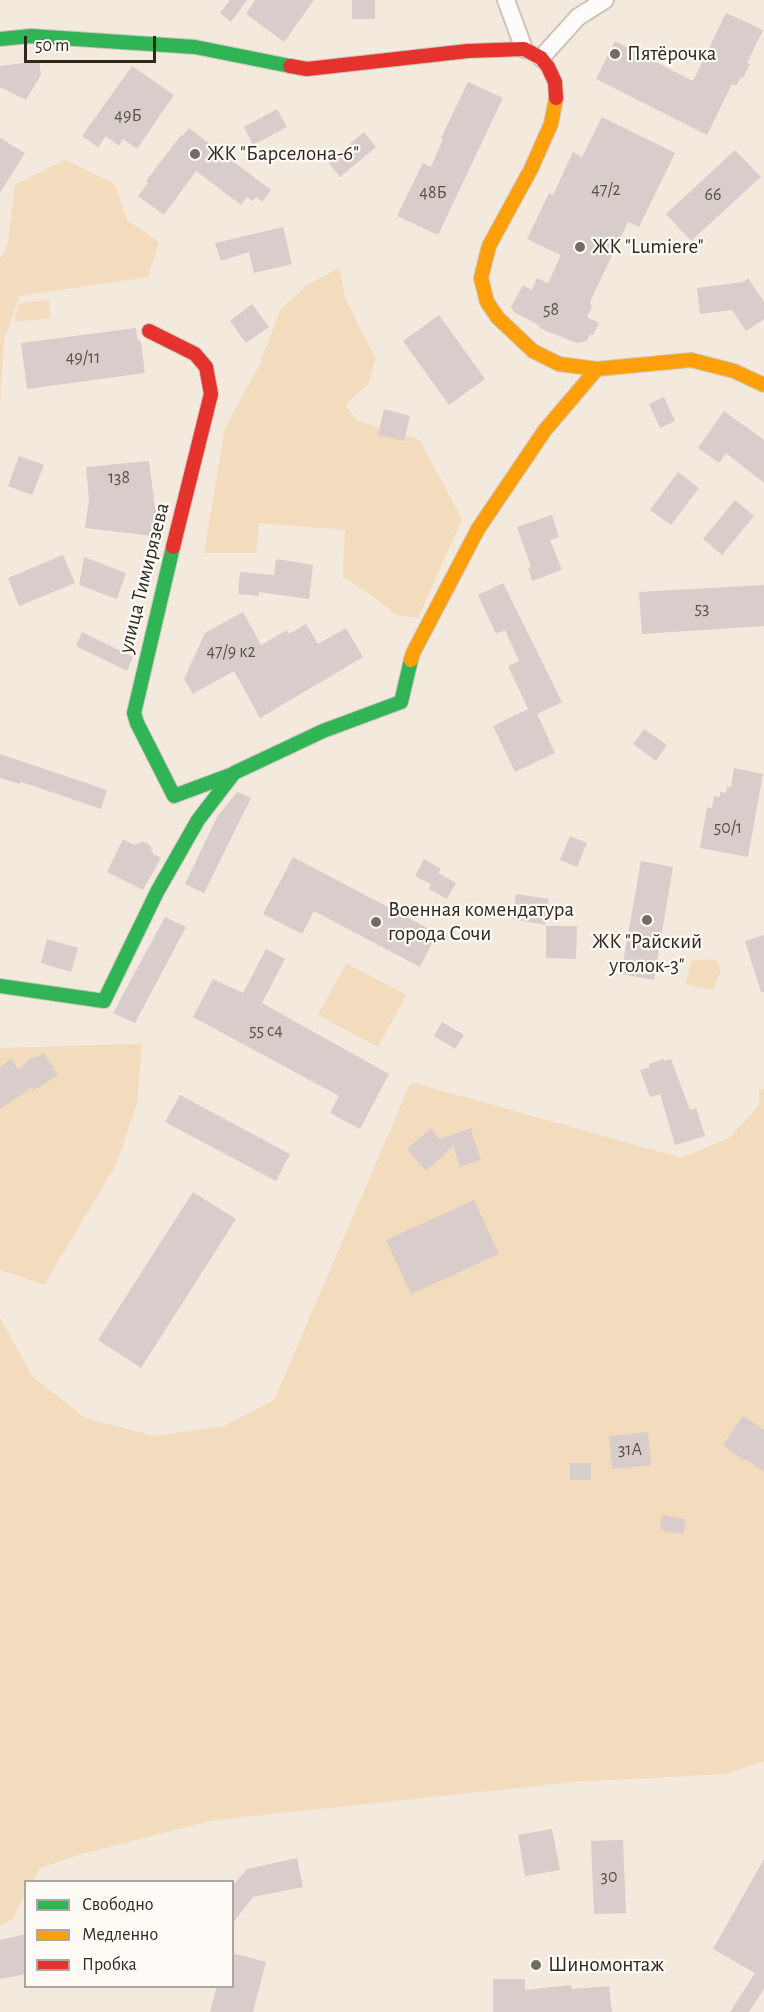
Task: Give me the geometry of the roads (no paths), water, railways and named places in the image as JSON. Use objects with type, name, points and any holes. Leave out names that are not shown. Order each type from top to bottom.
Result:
[{"type":"street","points":[[507,0],[524,49]]},
{"type":"street","points":[[541,58],[578,17],[605,0]]},
{"type":"street","points":[[0,39],[31,36],[195,47],[307,69],[468,51],[524,49],[541,58],[555,82],[556,98],[551,124],[531,169],[489,246],[481,278],[487,302],[498,318],[534,351],[559,364],[597,369],[691,360],[734,371],[764,386]]},
{"type":"street","name":"улица Тимирязева","points":[[149,331],[195,354],[206,367],[211,394],[134,713],[174,796],[234,773],[323,731],[401,702],[413,653],[478,529],[545,429],[597,369]]},
{"type":"street","name":"улица Тимирязева","points":[[0,986],[104,1001],[163,881],[198,820],[234,773]]},
{"type":"place","name":"Пятёрочка","points":[[615,54]]},
{"type":"place","name":"ЖК \"Барселона-6\"","points":[[195,154]]},
{"type":"place","name":"ЖК \"Lumiere\"","points":[[580,247]]},
{"type":"place","name":"ЖК \"Райский уголок-3\"","points":[[647,920]]},
{"type":"place","name":"Военная комендатура города Сочи","points":[[376,922]]},
{"type":"place","name":"Шиномонтаж","points":[[536,1965]]}]
